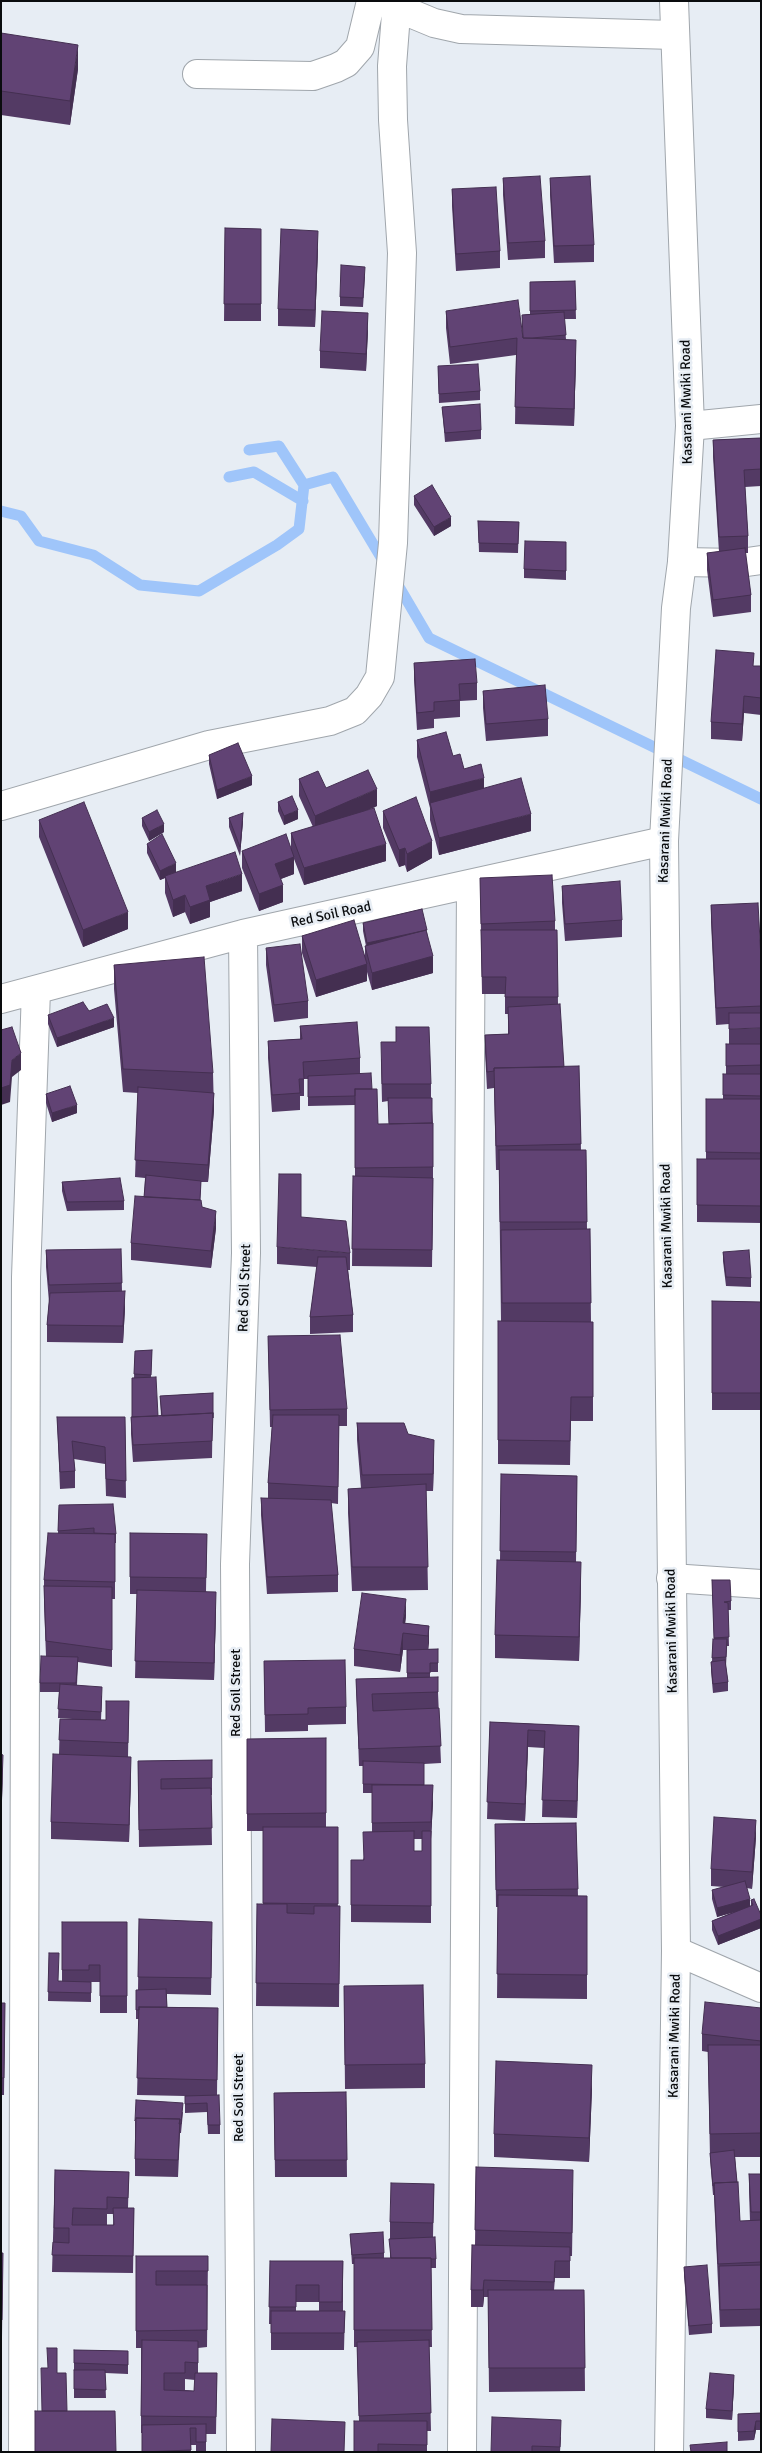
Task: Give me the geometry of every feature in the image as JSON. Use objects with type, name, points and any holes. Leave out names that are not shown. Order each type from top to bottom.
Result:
[{"type":"street","name":"Kasarani Mwiki Road","points":[[669,2452],[676,1950],[664,842],[676,608],[682,562],[690,426],[674,1]]},
{"type":"street","points":[[386,2],[434,23],[461,29],[674,35]]},
{"type":"street","points":[[197,74],[314,76],[336,68],[346,63],[360,47],[386,2]]},
{"type":"street","points":[[1,806],[209,745],[330,721],[355,711],[369,696],[380,677],[393,543],[402,253],[392,66],[386,2]]},
{"type":"street","points":[[690,426],[761,420]]},
{"type":"street","points":[[682,562],[740,563],[761,560]]},
{"type":"street","name":"Red Soil Road","points":[[1,999],[242,934],[664,842]]},
{"type":"street","points":[[462,2452],[471,884]]},
{"type":"street","name":"Red Soil Street","points":[[241,2452],[235,1564],[246,1252],[242,934]]},
{"type":"street","points":[[23,2452],[26,1278],[36,990]]},
{"type":"street","points":[[671,1578],[761,1584]]},
{"type":"street","points":[[676,1950],[761,1988]]},
{"type":"building","points":[[1,33],[78,45],[70,101],[1,91]]},
{"type":"building","points":[[540,176],[545,241],[508,243],[503,178]]},
{"type":"building","points":[[590,176],[594,245],[554,246],[550,178]]},
{"type":"building","points":[[496,187],[500,251],[456,254],[452,189]]},
{"type":"building","points":[[225,228],[261,229],[261,304],[224,304]]},
{"type":"building","points":[[281,229],[318,231],[315,310],[278,309]]},
{"type":"building","points":[[341,265],[365,267],[363,298],[340,297]]},
{"type":"building","points":[[575,281],[576,310],[530,311],[530,282]]},
{"type":"building","points":[[518,300],[523,338],[576,340],[574,409],[515,407],[517,338],[450,347],[446,311]]},
{"type":"building","points":[[322,311],[368,313],[366,354],[320,351]]},
{"type":"building","points":[[564,312],[566,335],[523,338],[522,315]]},
{"type":"building","points":[[478,364],[480,391],[439,394],[438,366]]},
{"type":"building","points":[[480,404],[481,430],[445,433],[442,407]]},
{"type":"building","points":[[761,438],[761,469],[744,470],[748,536],[719,537],[713,440]]},
{"type":"building","points":[[432,485],[451,517],[434,527],[414,496]]},
{"type":"building","points":[[478,521],[519,522],[518,544],[479,543]]},
{"type":"building","points":[[525,541],[566,542],[566,571],[524,569]]},
{"type":"building","points":[[745,548],[751,595],[713,600],[707,553]]},
{"type":"building","points":[[716,650],[754,653],[753,666],[761,666],[761,698],[744,696],[742,724],[711,722]]},
{"type":"building","points":[[475,659],[477,683],[459,684],[460,700],[434,702],[434,711],[417,713],[414,663]]},
{"type":"building","points":[[545,685],[548,719],[486,724],[483,691]]},
{"type":"building","points":[[446,732],[453,756],[460,754],[464,769],[481,764],[484,778],[430,792],[417,740]]},
{"type":"building","points":[[238,743],[252,776],[217,790],[209,755]]},
{"type":"building","points":[[368,770],[377,789],[315,816],[299,779],[318,771],[326,788]]},
{"type":"building","points":[[521,778],[531,814],[439,838],[430,803]]},
{"type":"building","points":[[292,796],[298,810],[284,816],[278,802]]},
{"type":"building","points":[[416,797],[432,841],[407,854],[405,848],[399,850],[383,811]]},
{"type":"building","points":[[84,802],[128,912],[83,930],[39,820]]},
{"type":"building","points":[[374,808],[386,844],[304,868],[291,833]]},
{"type":"building","points":[[157,810],[164,824],[149,832],[142,818]]},
{"type":"building","points":[[243,813],[240,847],[229,818]]},
{"type":"building","points":[[162,834],[176,863],[160,871],[147,844]]},
{"type":"building","points":[[286,834],[294,857],[275,864],[283,885],[259,894],[242,851]]},
{"type":"building","points":[[235,852],[242,874],[206,886],[210,900],[190,907],[185,895],[173,900],[165,876]]},
{"type":"building","points":[[552,875],[555,921],[481,924],[480,878]]},
{"type":"building","points":[[620,881],[622,920],[565,924],[562,886]]},
{"type":"building","points":[[758,903],[761,1006],[716,1008],[711,905]]},
{"type":"building","points":[[422,909],[427,930],[367,943],[363,923]]},
{"type":"building","points":[[354,920],[367,964],[316,980],[302,936]]},
{"type":"building","points":[[426,930],[433,956],[372,973],[365,946]]},
{"type":"building","points":[[481,930],[557,930],[558,997],[505,997],[506,977],[482,977]]},
{"type":"building","points":[[300,944],[308,1001],[274,1005],[266,948]]},
{"type":"building","points":[[204,957],[213,1073],[123,1069],[114,965]]},
{"type":"building","points":[[83,1002],[89,1011],[107,1004],[114,1018],[57,1038],[48,1015]]},
{"type":"building","points":[[560,1004],[564,1067],[494,1068],[494,1071],[487,1072],[485,1035],[509,1034],[508,1007]]},
{"type":"building","points":[[729,1013],[761,1013],[761,1028],[729,1029]]},
{"type":"building","points":[[357,1022],[360,1058],[303,1062],[304,1079],[299,1079],[300,1093],[272,1095],[268,1041],[302,1039],[300,1026]]},
{"type":"building","points":[[12,1027],[21,1053],[12,1060],[10,1085],[1,1088],[1,1030]]},
{"type":"building","points":[[396,1027],[429,1027],[431,1084],[382,1084],[381,1042],[396,1042]]},
{"type":"building","points":[[726,1044],[761,1044],[761,1065],[726,1066]]},
{"type":"building","points":[[579,1066],[581,1144],[496,1146],[494,1068]]},
{"type":"building","points":[[371,1073],[372,1089],[355,1089],[355,1096],[308,1097],[308,1076]]},
{"type":"building","points":[[723,1074],[761,1074],[761,1096],[723,1095]]},
{"type":"building","points":[[70,1086],[77,1105],[52,1113],[46,1094]]},
{"type":"building","points":[[138,1087],[214,1093],[208,1165],[135,1160]]},
{"type":"building","points":[[355,1089],[377,1089],[378,1124],[433,1123],[433,1167],[355,1168]]},
{"type":"building","points":[[388,1098],[432,1098],[432,1123],[389,1124]]},
{"type":"building","points":[[706,1099],[761,1099],[761,1153],[706,1152]]},
{"type":"building","points":[[499,1150],[586,1150],[587,1222],[500,1222]]},
{"type":"building","points":[[697,1159],[761,1159],[761,1206],[697,1205]]},
{"type":"building","points":[[279,1174],[301,1174],[301,1217],[346,1221],[350,1253],[277,1247]]},
{"type":"building","points":[[146,1175],[201,1181],[200,1200],[144,1197]]},
{"type":"building","points":[[353,1176],[433,1178],[432,1250],[352,1249]]},
{"type":"building","points":[[120,1178],[124,1201],[67,1202],[62,1182]]},
{"type":"building","points":[[135,1196],[201,1200],[202,1207],[216,1211],[211,1251],[131,1243]]},
{"type":"building","points":[[590,1229],[591,1303],[502,1303],[501,1230]]},
{"type":"building","points":[[121,1249],[122,1283],[49,1285],[46,1250]]},
{"type":"building","points":[[749,1250],[751,1278],[726,1277],[723,1252]]},
{"type":"building","points":[[318,1257],[346,1257],[353,1315],[310,1317]]},
{"type":"building","points":[[125,1291],[123,1326],[47,1325],[50,1293]]},
{"type":"building","points":[[712,1301],[761,1302],[761,1393],[712,1393]]},
{"type":"building","points":[[498,1321],[593,1322],[593,1397],[571,1397],[570,1441],[498,1440]]},
{"type":"building","points":[[340,1335],[347,1409],[270,1410],[268,1336]]},
{"type":"building","points":[[152,1350],[151,1375],[134,1374],[135,1351]]},
{"type":"building","points":[[156,1377],[158,1416],[132,1417],[132,1378]]},
{"type":"building","points":[[213,1393],[213,1413],[162,1416],[160,1396]]},
{"type":"building","points":[[213,1413],[212,1441],[133,1445],[131,1417]]},
{"type":"building","points":[[273,1415],[339,1415],[338,1487],[268,1483]]},
{"type":"building","points":[[57,1417],[125,1417],[126,1481],[106,1479],[105,1447],[72,1441],[75,1471],[60,1472]]},
{"type":"building","points":[[357,1423],[404,1423],[408,1434],[434,1440],[433,1474],[362,1475]]},
{"type":"building","points":[[501,1474],[577,1476],[576,1552],[500,1551]]},
{"type":"building","points":[[426,1484],[428,1567],[352,1567],[348,1489]]},
{"type":"building","points":[[261,1498],[331,1500],[338,1575],[267,1577]]},
{"type":"building","points":[[113,1504],[116,1534],[94,1533],[94,1528],[58,1531],[59,1505]]},
{"type":"building","points":[[48,1533],[115,1534],[115,1582],[44,1580]]},
{"type":"building","points":[[130,1533],[207,1534],[206,1578],[130,1577]]},
{"type":"building","points":[[497,1560],[581,1562],[579,1637],[495,1635]]},
{"type":"building","points":[[712,1580],[730,1580],[731,1601],[724,1602],[728,1603],[729,1637],[714,1638]]},
{"type":"building","points":[[44,1586],[112,1587],[112,1650],[46,1641]]},
{"type":"building","points":[[137,1590],[216,1592],[214,1663],[135,1661]]},
{"type":"building","points":[[362,1593],[406,1599],[403,1623],[429,1626],[428,1636],[403,1633],[400,1655],[354,1649]]},
{"type":"building","points":[[713,1639],[727,1639],[726,1657],[712,1658]]},
{"type":"building","points":[[438,1649],[438,1663],[430,1663],[430,1673],[407,1673],[407,1650]]},
{"type":"building","points":[[41,1656],[78,1657],[76,1683],[40,1683]]},
{"type":"building","points":[[345,1660],[346,1707],[308,1708],[308,1714],[265,1715],[264,1661]]},
{"type":"building","points":[[725,1660],[728,1682],[713,1684],[711,1662]]},
{"type":"building","points":[[438,1677],[438,1692],[372,1694],[373,1711],[439,1708],[441,1746],[359,1749],[356,1679]]},
{"type":"building","points":[[60,1684],[102,1687],[101,1712],[58,1709]]},
{"type":"building","points":[[106,1701],[129,1701],[128,1743],[59,1740],[60,1719],[106,1720]]},
{"type":"building","points":[[490,1722],[579,1726],[577,1801],[542,1800],[545,1731],[528,1730],[525,1804],[487,1802]]},
{"type":"building","points":[[326,1738],[326,1813],[247,1814],[247,1739]]},
{"type":"building","points":[[1,1754],[3,1755],[1,1812]]},
{"type":"building","points":[[53,1754],[131,1757],[129,1825],[51,1822]]},
{"type":"building","points":[[212,1760],[212,1778],[161,1779],[161,1789],[211,1788],[212,1828],[139,1830],[138,1761]]},
{"type":"building","points":[[363,1761],[424,1763],[424,1785],[363,1784]]},
{"type":"building","points":[[372,1785],[433,1785],[431,1822],[372,1823]]},
{"type":"building","points":[[714,1817],[756,1820],[752,1872],[711,1869]]},
{"type":"building","points":[[576,1823],[578,1889],[496,1890],[495,1824]]},
{"type":"building","points":[[263,1827],[338,1827],[338,1904],[263,1903]]},
{"type":"building","points":[[414,1831],[414,1851],[422,1851],[422,1831],[431,1831],[431,1906],[351,1905],[351,1860],[364,1860],[363,1832]]},
{"type":"building","points":[[745,1881],[750,1899],[717,1908],[712,1890]]},
{"type":"building","points":[[498,1895],[587,1896],[587,1975],[497,1974]]},
{"type":"building","points":[[754,1899],[761,1919],[718,1936],[712,1921],[753,1905],[751,1900]]},
{"type":"building","points":[[257,1904],[287,1904],[287,1913],[314,1914],[314,1906],[340,1906],[339,1984],[256,1983]]},
{"type":"building","points":[[139,1919],[212,1922],[211,1978],[138,1977]]},
{"type":"building","points":[[62,1922],[127,1922],[127,1996],[100,1996],[100,1965],[89,1965],[89,1970],[62,1970]]},
{"type":"building","points":[[49,1953],[59,1953],[58,1981],[91,1982],[91,1993],[48,1992]]},
{"type":"building","points":[[423,1985],[425,2064],[345,2065],[344,1986]]},
{"type":"building","points":[[166,1989],[167,2007],[139,2007],[139,2010],[136,2010],[136,1990]]},
{"type":"building","points":[[705,2002],[761,2008],[761,2041],[702,2034]]},
{"type":"building","points":[[1,2003],[5,2003],[4,2078],[1,2078]]},
{"type":"building","points":[[139,2007],[218,2008],[217,2080],[137,2078]]},
{"type":"building","points":[[708,2045],[761,2045],[761,2133],[710,2134]]},
{"type":"building","points":[[496,2061],[592,2065],[589,2138],[494,2134]]},
{"type":"building","points":[[346,2092],[347,2160],[275,2160],[274,2093]]},
{"type":"building","points":[[219,2095],[220,2125],[208,2125],[207,2103],[185,2104],[185,2096]]},
{"type":"building","points":[[136,2100],[183,2103],[181,2124],[179,2124],[180,2119],[136,2118],[135,2121]]},
{"type":"building","points":[[136,2118],[180,2119],[178,2160],[135,2159]]},
{"type":"building","points":[[734,2150],[737,2182],[714,2183],[713,2186],[710,2153]]},
{"type":"building","points":[[476,2167],[573,2170],[572,2233],[475,2230]]},
{"type":"building","points":[[55,2170],[129,2172],[128,2198],[107,2197],[107,2209],[73,2208],[72,2225],[114,2225],[113,2208],[134,2208],[133,2256],[52,2255],[53,2242],[69,2243],[69,2228],[54,2228]]},
{"type":"building","points":[[749,2174],[761,2174],[761,2212],[751,2212]]},
{"type":"building","points":[[738,2182],[740,2221],[761,2220],[761,2262],[718,2264],[714,2183]]},
{"type":"building","points":[[391,2183],[434,2184],[433,2223],[390,2222]]},
{"type":"building","points":[[383,2232],[384,2253],[352,2255],[350,2234]]},
{"type":"building","points":[[435,2237],[436,2259],[391,2258],[389,2239]]},
{"type":"building","points":[[472,2245],[570,2247],[570,2261],[555,2261],[554,2282],[484,2280],[483,2290],[471,2290]]},
{"type":"building","points":[[1,2253],[3,2253],[2,2320],[1,2320]]},
{"type":"building","points":[[136,2256],[208,2256],[208,2271],[156,2271],[156,2285],[207,2285],[207,2330],[136,2331]]},
{"type":"building","points":[[354,2258],[431,2258],[432,2330],[354,2330]]},
{"type":"building","points":[[270,2261],[343,2261],[342,2302],[319,2302],[319,2285],[296,2285],[296,2307],[269,2307]]},
{"type":"building","points":[[707,2265],[712,2324],[689,2326],[684,2267]]},
{"type":"building","points":[[761,2265],[761,2309],[720,2310],[719,2266]]},
{"type":"building","points":[[488,2290],[584,2290],[585,2368],[489,2368]]},
{"type":"building","points":[[271,2311],[345,2311],[344,2333],[271,2333]]},
{"type":"building","points":[[142,2340],[198,2341],[198,2363],[185,2362],[185,2373],[164,2373],[164,2390],[194,2391],[195,2373],[217,2373],[216,2417],[141,2416]]},
{"type":"building","points":[[429,2340],[431,2413],[359,2416],[357,2342]]},
{"type":"building","points":[[47,2348],[57,2348],[57,2373],[66,2373],[67,2411],[42,2411],[41,2368],[48,2368]]},
{"type":"building","points":[[74,2350],[128,2351],[128,2365],[74,2363]]},
{"type":"building","points":[[74,2370],[105,2370],[106,2390],[74,2389]]},
{"type":"building","points":[[710,2373],[734,2375],[732,2411],[706,2409]]},
{"type":"building","points":[[35,2411],[115,2411],[116,2452],[35,2452]]},
{"type":"building","points":[[761,2413],[761,2421],[756,2421],[754,2431],[738,2432],[738,2414]]},
{"type":"building","points":[[492,2417],[561,2420],[560,2447],[532,2446],[532,2452],[491,2452]]},
{"type":"building","points":[[272,2419],[345,2422],[344,2452],[271,2452]]},
{"type":"building","points":[[354,2421],[427,2421],[427,2445],[378,2444],[378,2452],[354,2452]]},
{"type":"building","points":[[206,2424],[206,2442],[196,2442],[196,2428],[190,2428],[191,2450],[142,2452],[142,2425]]},
{"type":"building","points":[[727,2442],[727,2452],[691,2452],[690,2445]]},
{"type":"waterway","points":[[249,450],[279,446],[304,485]]},
{"type":"waterway","points":[[229,477],[254,472],[303,501]]},
{"type":"waterway","points":[[1,511],[21,516],[39,541],[93,555],[140,585],[199,591],[277,545],[299,529],[304,485],[333,477],[385,564]]},
{"type":"waterway","points":[[395,580],[429,638],[761,799]]}]
